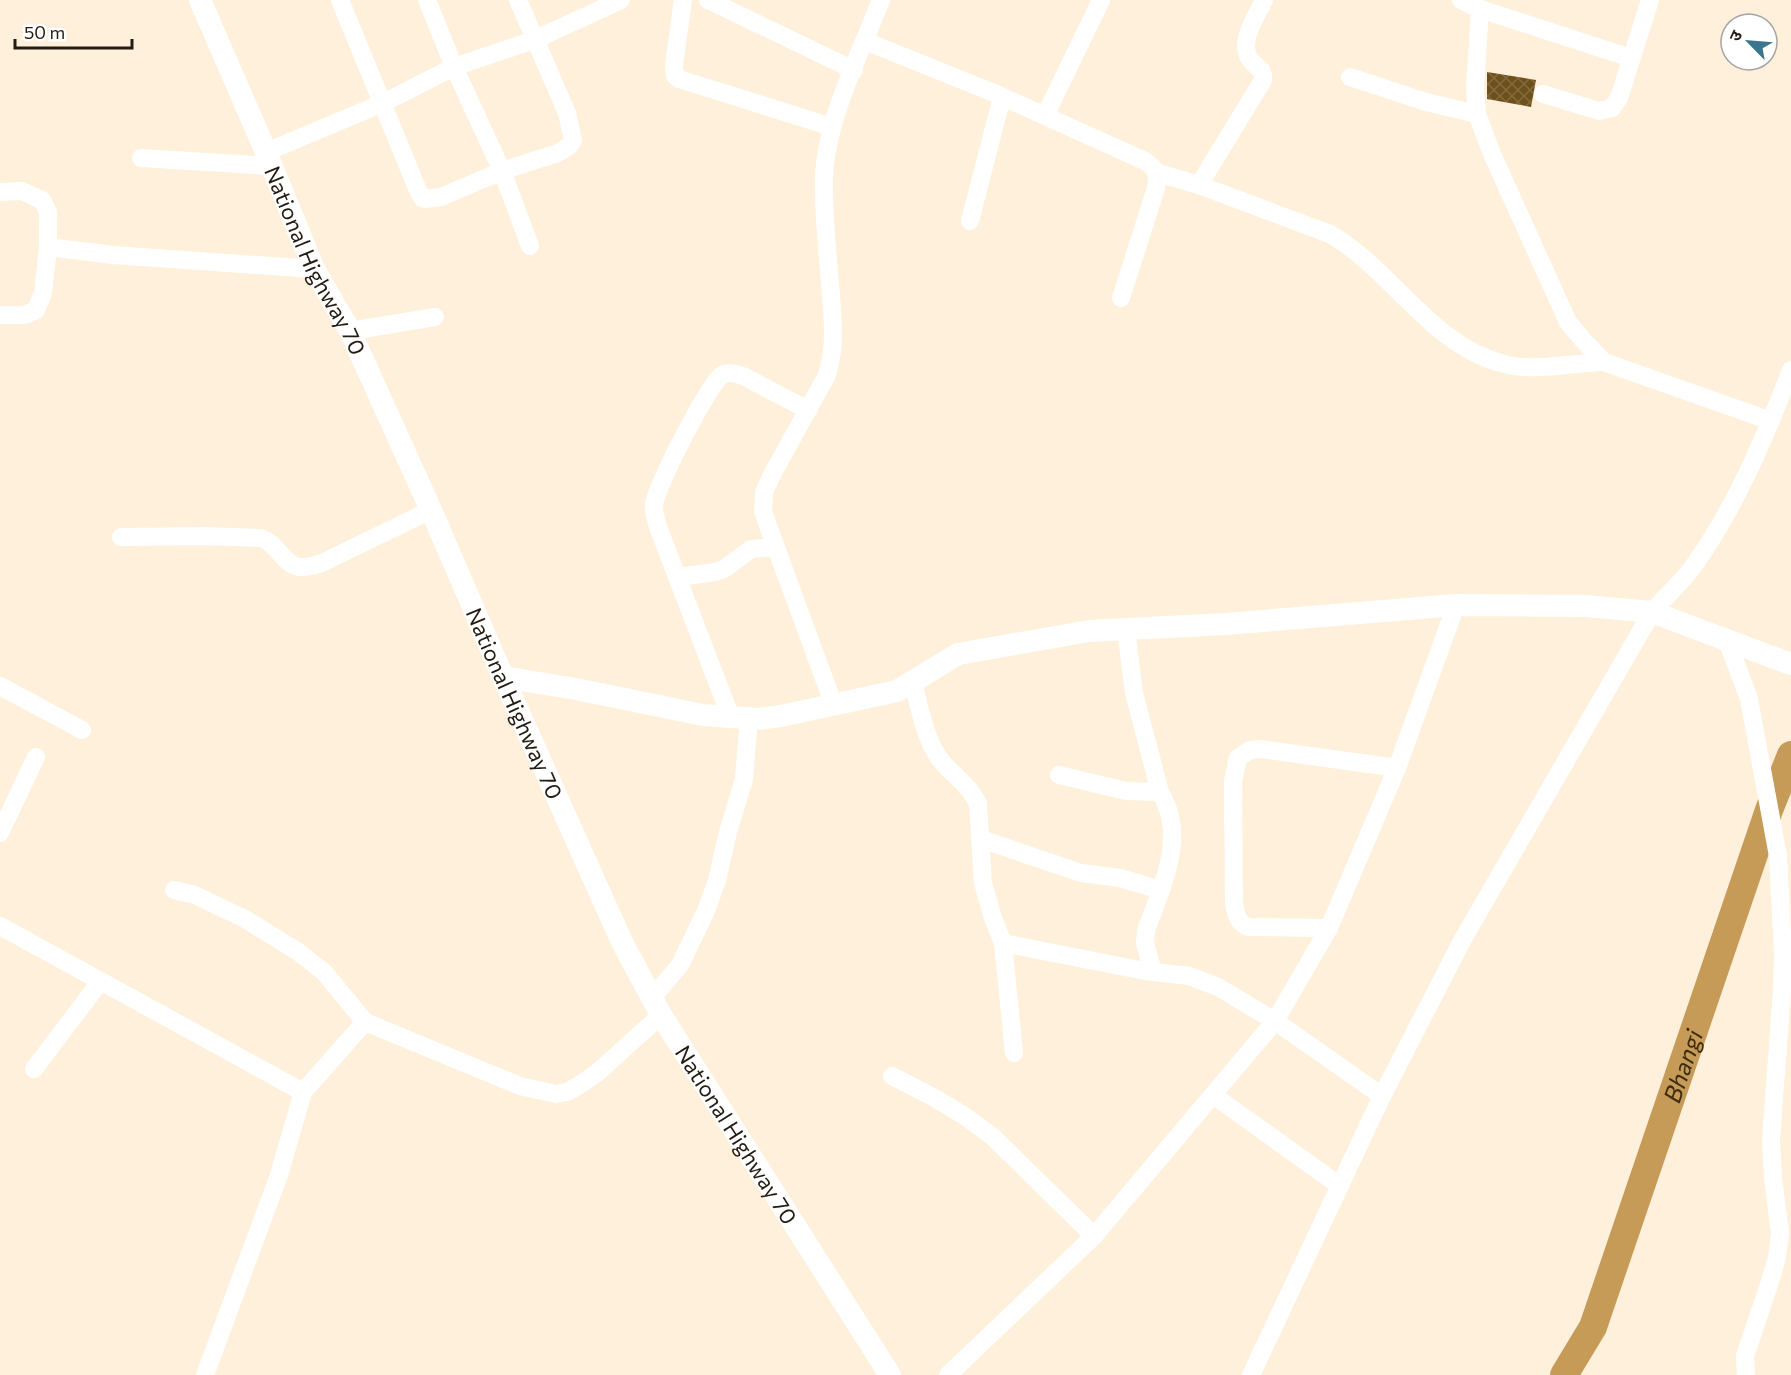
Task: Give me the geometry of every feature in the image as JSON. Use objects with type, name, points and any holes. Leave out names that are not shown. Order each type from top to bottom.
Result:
[{"type":"main road","name":"National Highway 70","points":[[200,0],[314,269],[350,332],[622,942],[656,1007],[890,1375]]},
{"type":"main road","points":[[503,677],[576,689],[703,715],[740,718],[781,716],[897,691],[958,654],[1089,631],[1279,621],[1456,604],[1586,606],[1652,612],[1791,664]]},
{"type":"street","points":[[340,0],[422,198],[425,199],[441,197],[502,171],[558,153],[569,146],[573,140],[567,113],[518,0]]},
{"type":"street","points":[[427,0],[454,67],[502,171],[530,246]]},
{"type":"street","points":[[141,158],[268,158],[454,67],[534,40],[599,5],[621,0]]},
{"type":"street","points":[[683,0],[674,65],[675,76],[832,127]]},
{"type":"street","points":[[708,0],[854,70]]},
{"type":"street","points":[[833,703],[763,511],[764,492],[826,377],[833,350],[824,178],[826,152],[832,127],[881,0]]},
{"type":"street","points":[[1045,116],[1101,0]]},
{"type":"street","points":[[1199,185],[1263,80],[1264,75],[1261,70],[1249,58],[1247,46],[1250,30],[1264,0]]},
{"type":"street","points":[[1461,0],[1480,9],[1631,58]]},
{"type":"street","points":[[1543,94],[1599,111],[1612,108],[1619,98],[1649,0]]},
{"type":"street","points":[[1480,9],[1475,89],[1477,114],[1492,154],[1559,303],[1575,331],[1604,362]]},
{"type":"street","points":[[865,41],[1002,97],[1145,161],[1158,173],[1199,185],[1330,234],[1368,261],[1388,284],[1421,314],[1475,355],[1523,367],[1604,362],[1771,421]]},
{"type":"street","points":[[1350,77],[1393,92],[1477,114]]},
{"type":"street","points":[[970,221],[1002,97]]},
{"type":"street","points":[[1121,298],[1156,188],[1158,173]]},
{"type":"street","points":[[0,192],[22,191],[42,200],[48,212],[48,247],[43,293],[36,310],[25,315],[0,315]]},
{"type":"street","points":[[48,247],[113,255],[314,269]]},
{"type":"street","points":[[350,332],[435,316]]},
{"type":"street","points":[[1251,1375],[1382,1096],[1463,939],[1652,612],[1692,568],[1735,498],[1771,421],[1791,370]]},
{"type":"street","points":[[174,890],[195,896],[245,919],[297,951],[324,972],[365,1022],[542,1093],[567,1092],[597,1073],[656,1007],[680,965],[706,911],[717,880],[744,779],[740,718],[658,527],[654,505],[658,490],[685,434],[717,381],[727,373],[735,373],[808,410]]},
{"type":"street","points":[[121,537],[261,538],[270,541],[289,563],[303,567],[322,563],[431,510]]},
{"type":"street","points":[[678,577],[715,572],[724,569],[751,549],[776,547]]},
{"type":"street","points":[[948,1375],[1094,1236],[1275,1021],[1329,928],[1397,768],[1456,604]]},
{"type":"street","points":[[1126,630],[1134,693],[1160,792],[1169,811],[1173,840],[1171,856],[1145,938],[1153,972]]},
{"type":"street","points":[[1727,640],[1749,699],[1778,855],[1782,955],[1782,990],[1771,1140],[1779,1233],[1777,1258],[1745,1356],[1746,1375]]},
{"type":"street","points":[[913,683],[935,751],[941,761],[970,790],[978,804],[983,883],[1003,943],[1014,1053]]},
{"type":"street","points":[[0,686],[82,730]]},
{"type":"street","points":[[1329,928],[1248,927],[1241,924],[1236,916],[1233,781],[1238,758],[1250,750],[1261,749],[1397,768]]},
{"type":"street","points":[[0,833],[36,757]]},
{"type":"street","points":[[1059,775],[1126,791],[1160,792]]},
{"type":"street","points":[[981,839],[1091,876],[1120,878],[1161,890]]},
{"type":"street","points":[[1778,855],[1791,869]]},
{"type":"street","points":[[0,926],[303,1092]]},
{"type":"street","points":[[1003,943],[1153,972],[1189,976],[1218,987],[1275,1021],[1382,1096]]},
{"type":"street","points":[[34,1069],[100,982]]},
{"type":"street","points":[[205,1375],[279,1175],[303,1092],[365,1022]]},
{"type":"street","points":[[892,1076],[963,1115],[992,1136],[1094,1236]]},
{"type":"street","points":[[1214,1095],[1340,1186]]},
{"type":"building","points":[[1487,72],[1536,80],[1531,107],[1487,99]]},
{"type":"waterway","name":"Bhangi","points":[[1564,1375],[1593,1327],[1769,810],[1791,755]]}]
